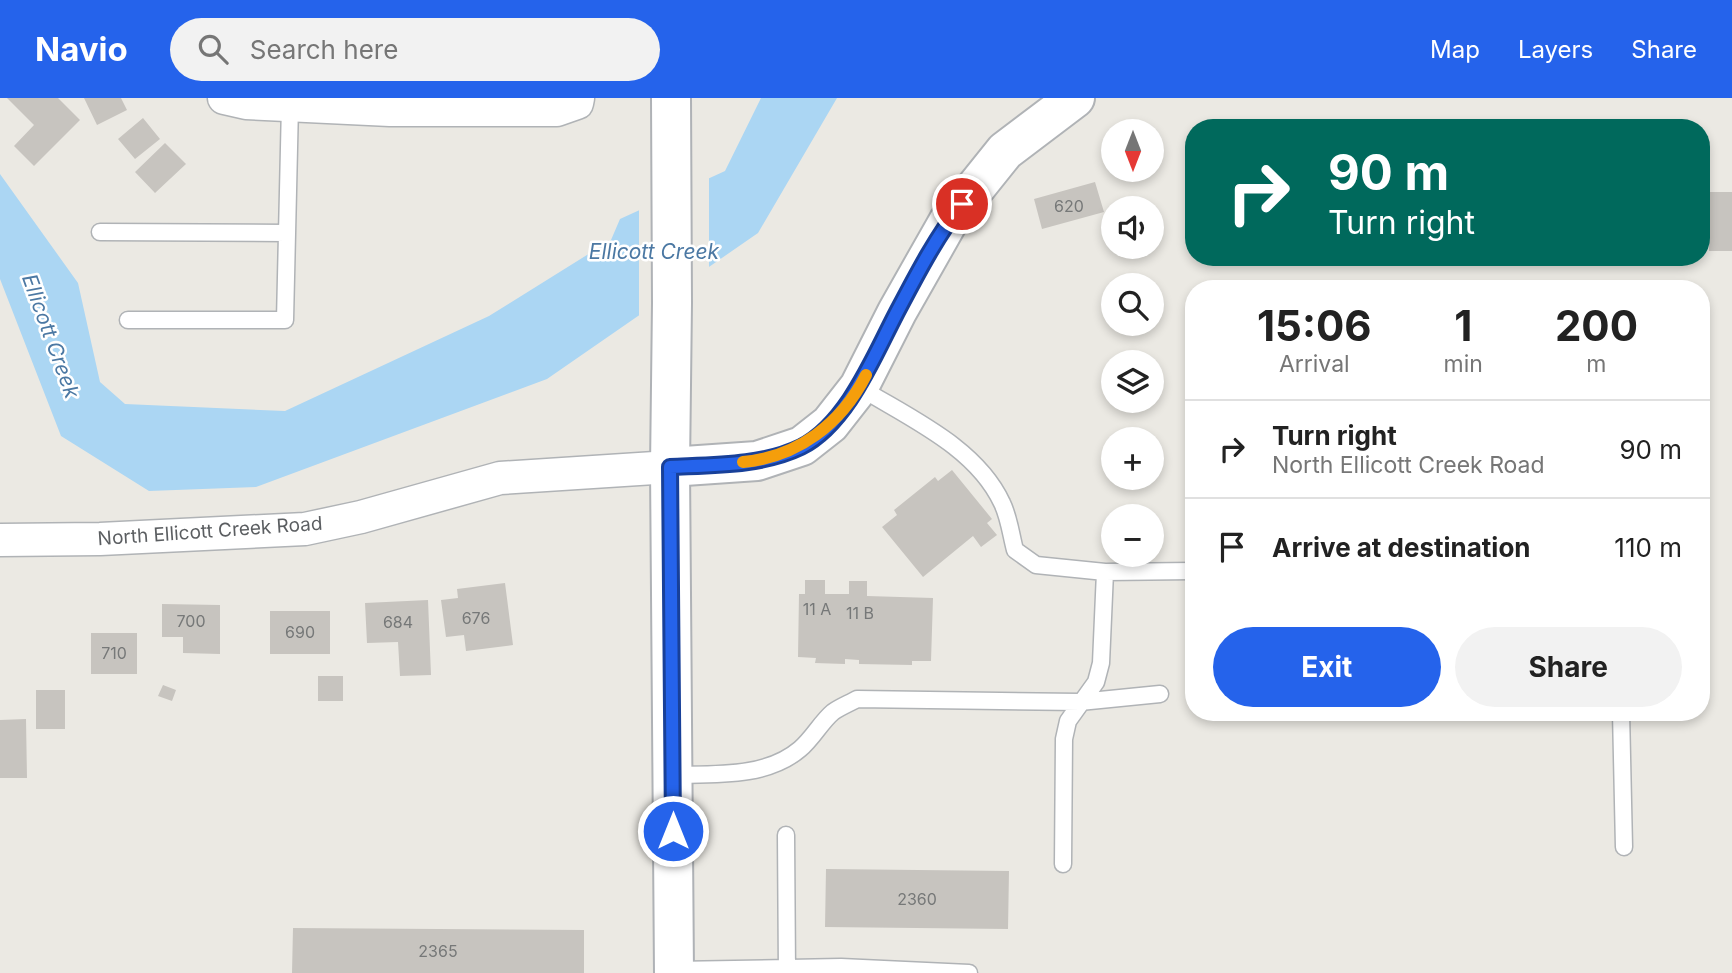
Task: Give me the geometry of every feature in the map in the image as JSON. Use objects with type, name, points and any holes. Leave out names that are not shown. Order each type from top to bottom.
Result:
[{"type":"main road","points":[[671,98],[673,303],[670,467],[674,971]]},
{"type":"main road","name":"North Ellicott Creek Road","points":[[670,467],[757,461],[802,446],[830,424],[859,387],[897,312],[948,222],[1005,151],[1075,98]]},
{"type":"street","points":[[224,98],[246,103],[390,110],[462,104],[557,110],[577,103],[579,98]]},
{"type":"street","name":"North Ellicott Creek Road","points":[[0,540],[100,539],[306,529],[361,517],[500,478],[670,467]]},
{"type":"lane","points":[[128,320],[285,320],[290,105]]},
{"type":"lane","points":[[100,232],[287,233]]},
{"type":"lane","points":[[859,387],[940,437],[978,467],[1002,503],[1015,551],[1036,565],[1105,572],[1185,571]]},
{"type":"lane","points":[[1063,864],[1064,739],[1068,721],[1096,682],[1101,663],[1105,572]]},
{"type":"lane","points":[[673,775],[733,773],[772,764],[799,751],[833,712],[858,699],[1080,702],[1160,694]]},
{"type":"lane","points":[[1622,721],[1624,847]]},
{"type":"lane","points":[[786,835],[787,970]]},
{"type":"lane","points":[[674,971],[841,967],[969,973]]},
{"type":"water","name":"Ellicott Creek","points":[[761,98],[837,98],[758,233],[547,379],[256,487],[149,491],[61,436],[0,279],[0,174],[78,283],[100,382],[125,404],[285,411],[489,316],[611,240],[620,219],[725,171]]},
{"type":"pier","points":[[709,175],[709,271],[639,320],[639,206]]},
{"type":"building","points":[[7,98],[58,98],[80,120],[34,166],[14,146],[34,125]]},
{"type":"building","points":[[84,98],[121,98],[127,110],[97,125]]},
{"type":"building","points":[[143,118],[160,139],[135,159],[118,139]]},
{"type":"building","points":[[165,143],[186,164],[155,193],[135,172]]},
{"type":"building","points":[[1095,182],[1101,213],[1042,229],[1034,199]]},
{"type":"building","points":[[1710,192],[1732,192],[1732,251],[1710,251]]},
{"type":"building","points":[[952,470],[992,519],[987,523],[997,535],[981,547],[973,536],[923,577],[882,527],[897,515],[894,510],[935,477],[938,481]]},
{"type":"building","points":[[805,580],[825,580],[825,594],[849,594],[849,581],[867,581],[867,596],[933,598],[931,661],[912,661],[912,665],[859,664],[859,660],[845,659],[845,664],[815,663],[816,658],[798,657],[799,594],[805,594]]},
{"type":"building","points":[[505,583],[513,645],[466,651],[464,635],[446,637],[441,600],[458,598],[457,589]]},
{"type":"building","points":[[428,600],[431,675],[400,676],[398,642],[367,643],[365,603]]},
{"type":"building","points":[[162,604],[220,605],[220,654],[183,653],[183,637],[162,637]]},
{"type":"building","points":[[270,611],[330,611],[330,654],[270,654]]},
{"type":"building","points":[[91,633],[137,633],[137,674],[91,674]]},
{"type":"building","points":[[318,676],[343,676],[343,701],[318,701]]},
{"type":"building","points":[[163,685],[176,690],[172,701],[158,696]]},
{"type":"building","points":[[36,690],[65,690],[65,729],[36,729]]},
{"type":"building","points":[[26,719],[27,778],[0,778],[0,720]]},
{"type":"building","points":[[826,869],[1009,871],[1008,929],[825,927]]},
{"type":"building","points":[[293,928],[584,930],[584,973],[292,973]]},
{"type":"slow traffic","points":[[743,462],[757,461],[802,446],[830,424],[866,375]]},
{"type":"route","points":[[673,831],[670,467],[757,461],[802,446],[830,424],[859,387],[897,312],[948,222],[962,204]]}]
